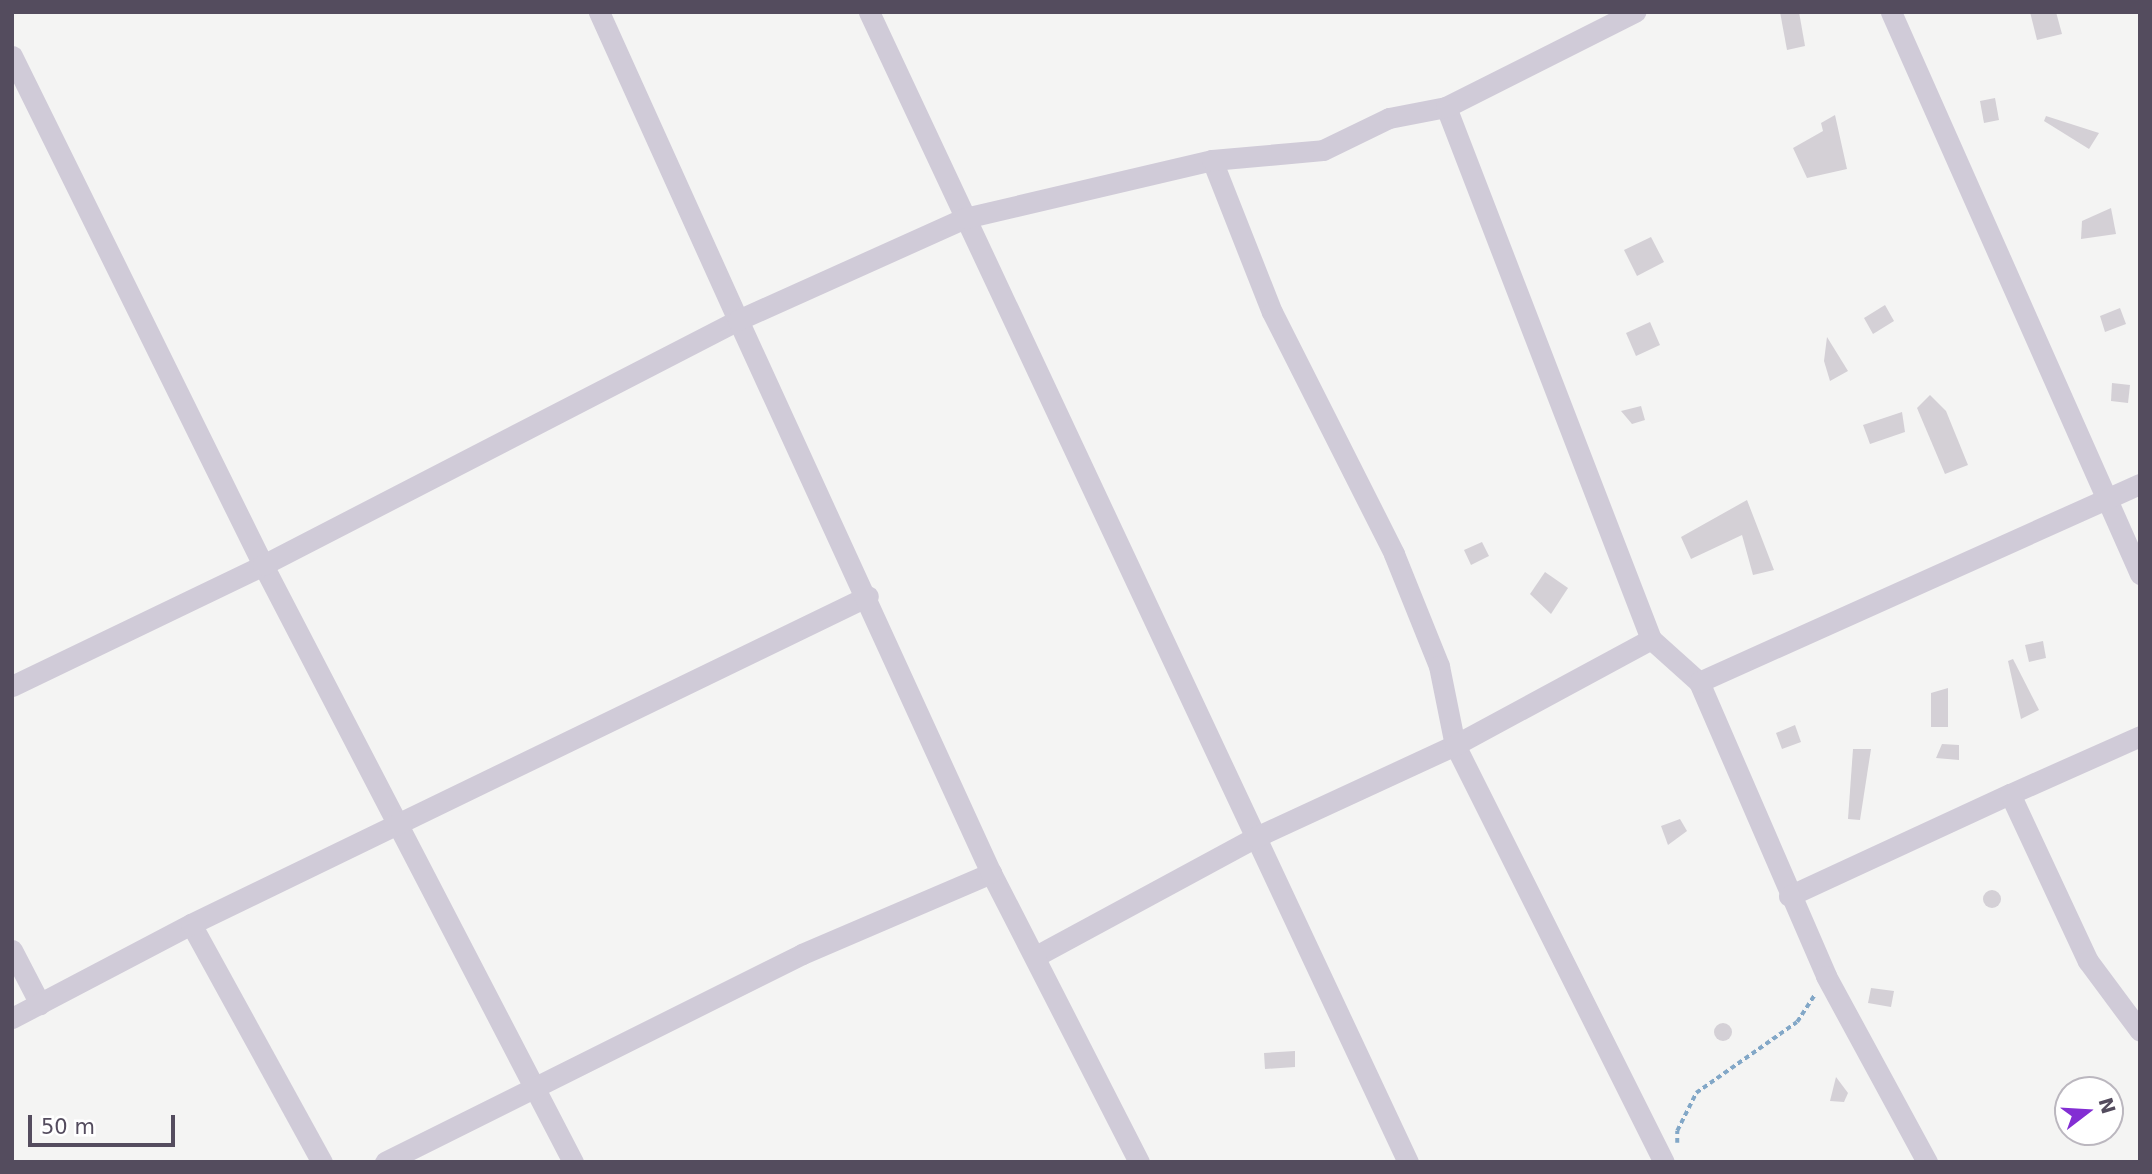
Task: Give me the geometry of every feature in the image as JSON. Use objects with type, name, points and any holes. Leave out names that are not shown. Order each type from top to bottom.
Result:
[{"type":"street","points":[[599,12],[738,320],[868,596],[991,873],[1036,956],[1139,1162]]},
{"type":"street","points":[[869,12],[1408,1162]]},
{"type":"street","points":[[12,686],[263,565],[738,320],[965,218],[1212,160],[1323,150],[1389,118],[1446,107],[1635,12]]},
{"type":"street","points":[[1891,12],[2140,575]]},
{"type":"street","points":[[12,56],[263,565],[573,1162]]},
{"type":"street","points":[[1446,107],[1651,639],[1699,682],[1789,896],[1826,976],[1927,1162]]},
{"type":"street","points":[[1212,160],[1272,312],[1394,554],[1438,666],[1455,745],[1670,1157]]},
{"type":"street","points":[[1699,682],[2140,484]]},
{"type":"street","points":[[12,1018],[191,924],[868,596]]},
{"type":"street","points":[[1036,956],[1256,837],[1455,745],[1651,639]]},
{"type":"street","points":[[1789,896],[2140,736]]},
{"type":"street","points":[[2010,793],[2088,961],[2140,1031]]},
{"type":"street","points":[[385,1162],[802,954],[991,873]]},
{"type":"street","points":[[191,924],[322,1162]]},
{"type":"street","points":[[12,950],[40,1004]]},
{"type":"path","points":[[1670,1157],[1677,1131],[1696,1093],[1797,1022],[1826,976]]},
{"type":"building","points":[[1780,12],[1799,12],[1805,46],[1787,50]]},
{"type":"building","points":[[2030,12],[2056,12],[2062,34],[2037,40]]},
{"type":"building","points":[[1995,98],[1999,120],[1984,123],[1980,101]]},
{"type":"building","points":[[1835,115],[1847,169],[1807,178],[1793,148],[1823,131],[1821,123]]},
{"type":"building","points":[[2046,116],[2099,133],[2089,149],[2044,121]]},
{"type":"building","points":[[2111,208],[2116,234],[2081,239],[2082,221]]},
{"type":"building","points":[[1651,237],[1664,262],[1637,276],[1624,250]]},
{"type":"building","points":[[1885,305],[1894,321],[1873,334],[1864,318]]},
{"type":"building","points":[[2120,308],[2126,324],[2105,332],[2100,316]]},
{"type":"building","points":[[1650,322],[1660,345],[1636,356],[1626,333]]},
{"type":"building","points":[[1827,337],[1848,371],[1830,381],[1824,361]]},
{"type":"building","points":[[2112,383],[2130,385],[2128,403],[2111,401]]},
{"type":"building","points":[[1930,395],[1946,411],[1968,465],[1945,474],[1917,408]]},
{"type":"building","points":[[1641,406],[1645,420],[1632,424],[1621,411]]},
{"type":"building","points":[[1902,412],[1905,432],[1870,444],[1863,425]]},
{"type":"building","points":[[1747,500],[1774,570],[1753,575],[1742,535],[1691,559],[1681,537]]},
{"type":"building","points":[[1482,542],[1489,556],[1471,565],[1464,550]]},
{"type":"building","points":[[1545,572],[1568,588],[1551,614],[1530,594]]},
{"type":"building","points":[[2043,641],[2046,658],[2029,662],[2025,645]]},
{"type":"building","points":[[2013,659],[2039,710],[2021,719],[2008,661]]},
{"type":"building","points":[[1948,688],[1948,727],[1931,727],[1931,693]]},
{"type":"building","points":[[1795,725],[1801,742],[1782,749],[1776,733]]},
{"type":"building","points":[[1942,744],[1959,745],[1959,760],[1936,758]]},
{"type":"building","points":[[1853,749],[1871,749],[1860,820],[1848,819]]},
{"type":"building","points":[[1680,819],[1687,831],[1668,845],[1661,826]]},
{"type":"building","points":[[1988,890],[1996,890],[2001,899],[1999,906],[1988,908],[1983,903],[1983,895]]},
{"type":"building","points":[[1871,988],[1894,991],[1891,1007],[1868,1003]]},
{"type":"building","points":[[1723,1023],[1729,1026],[1732,1032],[1729,1038],[1723,1041],[1717,1038],[1714,1032],[1717,1026]]},
{"type":"building","points":[[1295,1051],[1295,1067],[1265,1069],[1264,1053]]},
{"type":"building","points":[[1836,1077],[1848,1093],[1844,1102],[1830,1101]]}]
